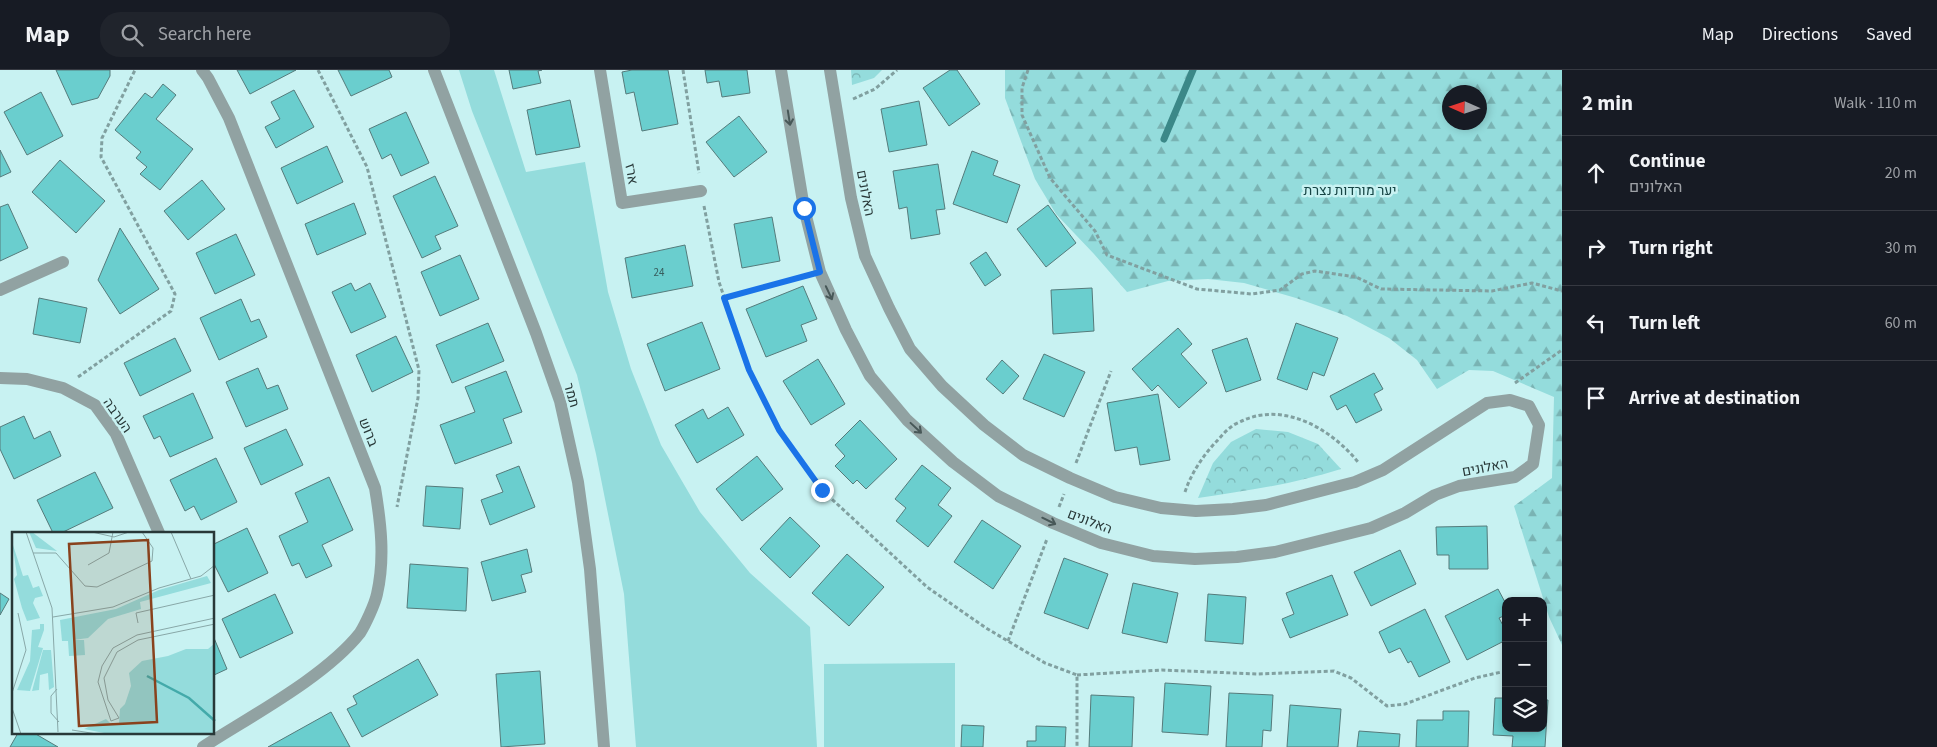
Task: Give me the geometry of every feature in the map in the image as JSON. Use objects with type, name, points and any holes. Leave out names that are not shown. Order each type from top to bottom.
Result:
[{"type":"street","name":"ברוש","points":[[202,70],[229,118],[368,470],[375,488],[382,528],[381,563],[376,596],[361,632],[332,661],[291,691],[203,747]]},
{"type":"street","name":"תמר","points":[[434,70],[536,333],[560,401],[578,482],[590,569],[604,747]]},
{"type":"street","name":"ארז","points":[[600,70],[622,203],[701,191]]},
{"type":"street","name":"האלונים","points":[[782,70],[804,208],[820,272],[846,330],[870,376],[907,420],[953,462],[998,496],[1053,523],[1101,543],[1153,556],[1195,559],[1237,557],[1275,552],[1371,528],[1405,513],[1435,495],[1460,486],[1516,477],[1533,464],[1539,425],[1529,406],[1510,400],[1487,403],[1411,453],[1370,476],[1338,487],[1266,505],[1232,509],[1182,510],[1161,508],[1116,497],[1031,459],[984,425],[942,386],[910,349],[865,256],[851,198],[830,70]]},
{"type":"street","points":[[0,290],[63,262]]},
{"type":"street","name":"הערבה","points":[[0,378],[27,379],[63,388],[95,405],[116,434],[159,532]]},
{"type":"path","points":[[63,388],[172,311],[175,294],[101,157],[102,138],[135,70]]},
{"type":"path","points":[[318,70],[367,167],[419,370],[418,398],[396,513]]},
{"type":"path","points":[[683,70],[701,191],[719,282],[749,370],[779,430],[822,490],[927,587],[986,628],[1045,663],[1077,675],[1162,670],[1258,674],[1334,671],[1351,678],[1387,706],[1405,704],[1475,678],[1502,672]]},
{"type":"path","points":[[836,106],[875,89],[897,70]]},
{"type":"path","points":[[1028,70],[1022,88],[1022,115],[1050,178],[1095,231],[1107,255],[1197,289],[1252,294],[1280,290],[1302,274],[1315,271],[1356,277],[1381,289],[1492,291],[1532,283],[1562,291]]},
{"type":"path","points":[[724,298],[820,272]]},
{"type":"path","points":[[1487,403],[1562,350]]},
{"type":"path","points":[[1182,510],[1186,490],[1194,470],[1210,449],[1232,426],[1256,415],[1277,414],[1302,420],[1326,431],[1348,450],[1370,476]]},
{"type":"path","points":[[1077,675],[1077,747]]},
{"type":"green space","points":[[459,70],[494,70],[526,172],[585,162],[608,292],[631,369],[661,445],[700,512],[750,573],[810,627],[817,747],[636,747],[624,594],[596,454],[577,375],[472,111]]},
{"type":"green space","points":[[851,70],[882,70],[874,78],[852,85]]},
{"type":"green space","name":"יער מורדות נצרת","points":[[1005,70],[1562,70],[1562,645],[1549,617],[1547,597],[1543,597],[1514,506],[1552,478],[1554,397],[1493,371],[1469,370],[1437,389],[1417,360],[1389,338],[1347,316],[1296,298],[1244,283],[1208,279],[1168,281],[1127,292],[1056,214],[1035,179],[1005,98]]},
{"type":"green space","points":[[1256,429],[1288,432],[1318,444],[1341,469],[1288,483],[1198,498],[1213,463],[1231,442]]},
{"type":"green space","points":[[955,663],[955,747],[824,747],[824,664]]},
{"type":"building","points":[[56,70],[110,70],[110,76],[98,98],[72,105]]},
{"type":"building","points":[[237,70],[296,70],[250,94]]},
{"type":"building","points":[[338,70],[389,70],[392,77],[351,96]]},
{"type":"building","points":[[509,70],[542,70],[538,71],[541,83],[513,89]]},
{"type":"building","points":[[632,70],[668,70],[678,124],[642,131],[634,92],[626,94],[622,72]]},
{"type":"building","points":[[705,70],[747,70],[750,93],[722,97],[719,81],[707,83]]},
{"type":"building","points":[[950,70],[957,70],[980,104],[949,126],[923,88]]},
{"type":"building","points":[[163,84],[176,95],[156,119],[193,149],[160,190],[140,174],[147,167],[136,158],[141,152],[115,130],[145,93],[152,98]]},
{"type":"building","points":[[294,90],[314,127],[276,148],[265,127],[280,119],[271,102]]},
{"type":"building","points":[[41,92],[63,136],[27,155],[4,112]]},
{"type":"building","points":[[570,100],[580,147],[536,155],[527,110]]},
{"type":"building","points":[[919,101],[927,145],[889,152],[881,109]]},
{"type":"building","points":[[406,112],[429,163],[401,176],[391,154],[382,159],[369,129]]},
{"type":"building","points":[[739,116],[767,152],[734,177],[706,142]]},
{"type":"building","points":[[327,146],[343,182],[297,204],[281,168]]},
{"type":"building","points":[[0,150],[11,172],[0,177]]},
{"type":"building","points":[[972,151],[998,161],[993,175],[1020,185],[1007,223],[953,204]]},
{"type":"building","points":[[60,160],[105,201],[76,233],[32,192]]},
{"type":"building","points":[[938,164],[945,209],[936,210],[940,234],[911,239],[907,207],[899,209],[893,171]]},
{"type":"building","points":[[435,176],[458,226],[435,236],[441,249],[422,258],[393,196]]},
{"type":"building","points":[[202,180],[225,209],[188,240],[164,211]]},
{"type":"building","points":[[354,203],[366,234],[317,255],[305,224]]},
{"type":"building","points":[[8,204],[28,248],[0,261],[0,207]]},
{"type":"building","points":[[1048,205],[1076,243],[1046,267],[1017,229]]},
{"type":"building","points":[[772,217],[780,261],[742,268],[734,224]]},
{"type":"building","points":[[120,228],[159,289],[120,314],[98,280]]},
{"type":"building","points":[[236,234],[255,275],[215,294],[196,253]]},
{"type":"building","points":[[685,245],[693,286],[632,298],[625,258]]},
{"type":"building","points":[[986,252],[1001,275],[985,286],[970,263]]},
{"type":"building","points":[[460,255],[479,299],[440,316],[421,272]]},
{"type":"building","points":[[351,283],[355,291],[370,283],[386,317],[351,333],[332,292]]},
{"type":"building","points":[[803,286],[817,319],[801,325],[807,341],[766,357],[746,309]]},
{"type":"building","points":[[1092,288],[1094,331],[1053,334],[1051,290]]},
{"type":"building","points":[[39,298],[87,308],[80,343],[33,334]]},
{"type":"building","points":[[241,299],[251,322],[259,319],[267,337],[219,360],[200,318]]},
{"type":"building","points":[[702,322],[720,369],[665,391],[647,344]]},
{"type":"building","points":[[488,323],[504,361],[452,383],[436,345]]},
{"type":"building","points":[[1296,323],[1338,338],[1324,376],[1313,372],[1307,390],[1277,379]]},
{"type":"building","points":[[1178,328],[1192,344],[1181,354],[1207,383],[1179,408],[1158,385],[1152,391],[1132,369]]},
{"type":"building","points":[[396,336],[413,372],[372,392],[356,355]]},
{"type":"building","points":[[175,338],[191,371],[140,396],[124,363]]},
{"type":"building","points":[[1247,338],[1261,380],[1226,392],[1212,350]]},
{"type":"building","points":[[1044,354],[1085,372],[1064,417],[1023,399]]},
{"type":"building","points":[[818,359],[845,404],[811,425],[783,381]]},
{"type":"building","points":[[1002,360],[1019,376],[1003,394],[986,379]]},
{"type":"building","points":[[258,368],[267,389],[278,385],[288,409],[246,427],[226,382]]},
{"type":"building","points":[[506,371],[522,412],[503,419],[512,443],[455,464],[440,425],[475,412],[465,387]]},
{"type":"building","points":[[1374,373],[1383,389],[1374,394],[1382,410],[1356,423],[1346,405],[1337,410],[1330,396]]},
{"type":"building","points":[[193,393],[213,438],[170,457],[160,436],[154,439],[143,416]]},
{"type":"building","points":[[1158,394],[1170,460],[1140,465],[1137,447],[1115,451],[1107,403]]},
{"type":"building","points":[[728,407],[744,435],[697,463],[675,425],[703,409],[708,419]]},
{"type":"building","points":[[24,416],[34,439],[50,431],[61,456],[14,479],[0,449],[0,427]]},
{"type":"building","points":[[860,420],[897,459],[866,489],[857,480],[853,484],[835,466],[845,456],[835,445]]},
{"type":"building","points":[[286,429],[303,465],[261,485],[244,448]]},
{"type":"building","points":[[757,456],[783,489],[742,521],[716,489]]},
{"type":"building","points":[[216,458],[237,502],[201,520],[194,506],[185,511],[170,480]]},
{"type":"building","points":[[922,465],[951,488],[938,505],[952,516],[928,547],[896,521],[906,508],[895,499]]},
{"type":"building","points":[[519,466],[535,507],[490,525],[481,500],[503,492],[496,475]]},
{"type":"building","points":[[95,472],[113,508],[63,532],[53,532],[37,500]]},
{"type":"building","points":[[329,477],[353,530],[322,545],[332,566],[306,578],[299,563],[292,566],[279,536],[308,522],[295,493]]},
{"type":"building","points":[[426,486],[463,488],[460,529],[423,526]]},
{"type":"building","points":[[790,517],[820,546],[790,578],[760,549]]},
{"type":"building","points":[[982,520],[1021,546],[993,589],[954,562]]},
{"type":"building","points":[[1487,526],[1488,569],[1449,569],[1449,555],[1437,555],[1436,527]]},
{"type":"building","points":[[247,528],[268,573],[228,592],[215,566],[215,544]]},
{"type":"building","points":[[527,549],[532,572],[521,575],[526,592],[492,601],[481,562]]},
{"type":"building","points":[[1400,550],[1416,584],[1371,606],[1354,572]]},
{"type":"building","points":[[847,554],[884,587],[849,626],[812,593]]},
{"type":"building","points":[[1064,558],[1108,574],[1088,629],[1044,613]]},
{"type":"building","points":[[410,564],[468,568],[466,611],[407,608]]},
{"type":"building","points":[[1332,575],[1348,615],[1290,638],[1282,619],[1294,614],[1286,593]]},
{"type":"building","points":[[1133,583],[1178,593],[1167,643],[1122,633]]},
{"type":"building","points":[[1498,589],[1502,597],[1502,617],[1499,618],[1502,624],[1502,642],[1467,660],[1445,616]]},
{"type":"building","points":[[0,593],[9,599],[0,615]]},
{"type":"building","points":[[275,594],[293,633],[240,658],[222,619]]},
{"type":"building","points":[[1208,594],[1246,597],[1243,644],[1205,641]]},
{"type":"building","points":[[1425,609],[1450,662],[1419,677],[1411,661],[1408,663],[1400,648],[1389,653],[1379,632]]},
{"type":"building","points":[[215,640],[227,669],[215,675]]},
{"type":"building","points":[[418,659],[438,695],[362,737],[347,709],[357,704],[353,696]]},
{"type":"building","points":[[540,671],[545,744],[501,747],[496,674]]},
{"type":"building","points":[[1165,683],[1211,686],[1208,735],[1162,732]]},
{"type":"building","points":[[1229,693],[1273,695],[1271,731],[1263,730],[1262,747],[1226,747]]},
{"type":"building","points":[[1091,695],[1134,697],[1132,747],[1089,747]]},
{"type":"building","points":[[1495,698],[1502,698],[1502,732],[1546,732],[1545,747],[1512,747],[1513,736],[1493,735]]},
{"type":"building","points":[[1290,705],[1341,709],[1338,747],[1287,747]]},
{"type":"building","points":[[1443,711],[1469,711],[1468,747],[1416,747],[1417,720],[1443,720]]},
{"type":"building","points":[[331,712],[350,747],[268,747]]},
{"type":"building","points":[[962,725],[984,726],[983,747],[961,747]]},
{"type":"building","points":[[1036,726],[1066,727],[1065,747],[1027,747],[1027,741],[1036,741]]},
{"type":"building","points":[[1359,731],[1400,734],[1399,747],[1357,747]]},
{"type":"building","points":[[17,734],[36,734],[58,747],[10,747]]},
{"type":"waterway","points":[[1164,139],[1193,70]]},
{"type":"route","points":[[804,208],[820,272],[724,298],[749,370],[779,430],[822,490]]}]
